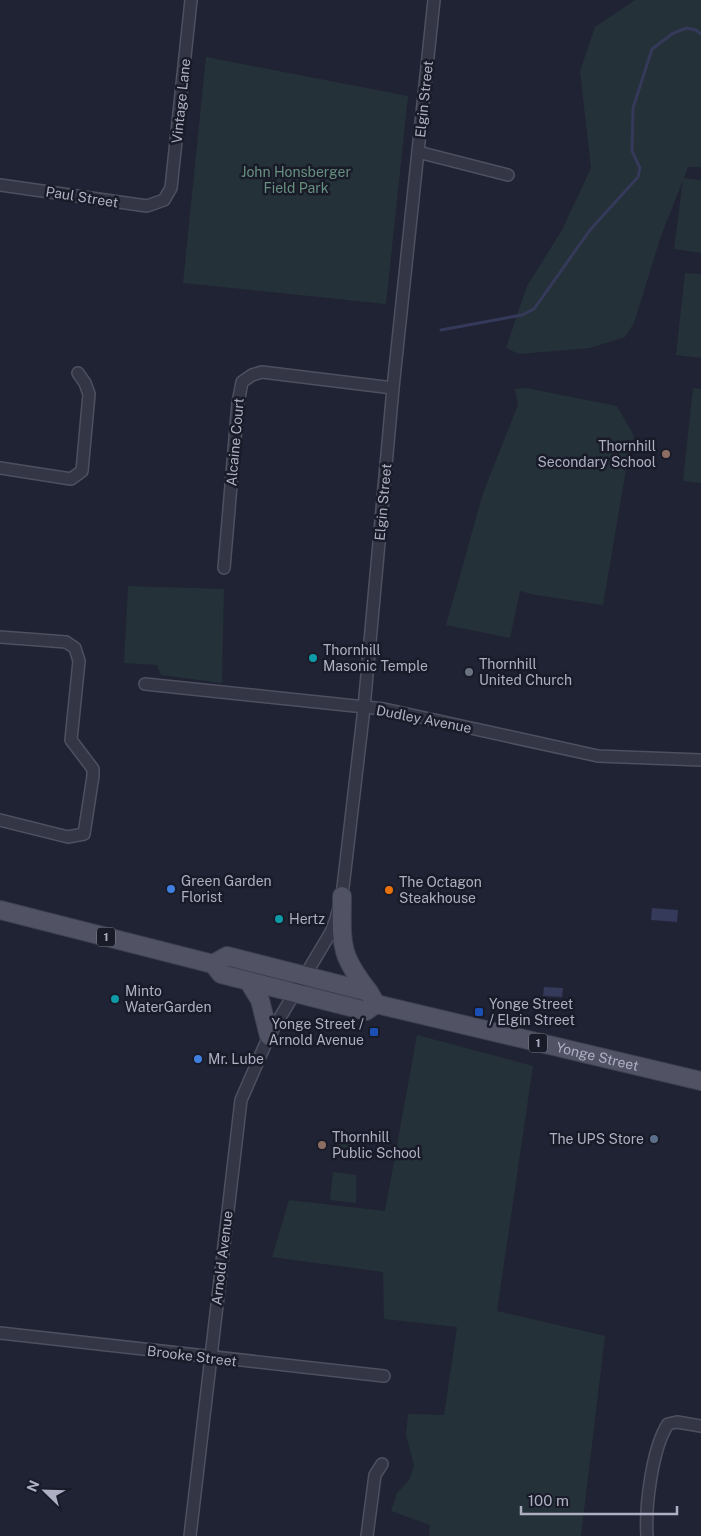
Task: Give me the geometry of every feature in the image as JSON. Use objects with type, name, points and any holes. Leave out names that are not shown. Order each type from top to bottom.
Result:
[{"type":"main road","points":[[342,896],[342,943],[346,961],[372,998]]},
{"type":"main road","name":"Yonge Street","points":[[0,910],[212,964],[221,974],[249,982],[366,1010],[372,998]]},
{"type":"main road","name":"Yonge Street","points":[[212,964],[227,956],[305,975],[372,998],[701,1081]]},
{"type":"main road","points":[[249,982],[260,1000],[269,1036]]},
{"type":"street","name":"Vintage Lane","points":[[164,200],[171,188],[192,0]]},
{"type":"street","name":"Elgin Street","points":[[294,992],[336,919],[342,896],[364,708],[393,388],[434,0]]},
{"type":"street","points":[[418,152],[508,175]]},
{"type":"street","name":"Paul Street","points":[[0,185],[147,206],[164,200]]},
{"type":"street","points":[[0,468],[71,479],[82,471],[89,394],[78,372]]},
{"type":"street","name":"Alcaine Court","points":[[224,568],[238,403],[242,382],[252,375],[262,372],[393,388]]},
{"type":"street","points":[[0,637],[66,642],[75,648],[79,661],[71,740],[93,769],[93,776],[84,834],[68,837],[0,820]]},
{"type":"street","name":"Dudley Avenue","points":[[145,684],[384,709],[598,756],[701,760]]},
{"type":"street","name":"Arnold Avenue","points":[[190,1536],[241,1100],[256,1062],[294,992]]},
{"type":"street","name":"Brooke Street","points":[[0,1333],[384,1376]]},
{"type":"street","points":[[647,1536],[646,1525],[652,1480],[662,1433],[668,1424],[677,1422],[701,1426]]},
{"type":"street","points":[[367,1536],[374,1476],[382,1464]]},
{"type":"green space","points":[[635,0],[701,0],[701,167],[688,167],[684,178],[701,180],[701,253],[674,249],[683,180],[661,236],[634,323],[625,337],[590,348],[519,354],[506,348],[527,286],[562,230],[591,168],[580,71],[595,27]]},
{"type":"green space","name":"John Honsberger Field Park","points":[[206,57],[408,96],[386,304],[183,283]]},
{"type":"green space","points":[[685,273],[701,274],[701,358],[676,355]]},
{"type":"green space","points":[[526,388],[617,406],[634,436],[628,458],[603,605],[520,591],[510,638],[446,625],[483,493],[518,405],[515,389]]},
{"type":"green space","points":[[693,388],[701,389],[701,483],[683,481]]},
{"type":"green space","points":[[128,586],[224,589],[222,683],[161,675],[157,665],[124,663]]},
{"type":"green space","points":[[417,1035],[533,1066],[497,1311],[605,1336],[581,1536],[429,1536],[430,1525],[391,1511],[397,1493],[409,1480],[414,1465],[406,1435],[408,1414],[444,1415],[457,1327],[384,1319],[383,1272],[272,1257],[289,1200],[385,1211]]},
{"type":"green space","points":[[340,1131],[354,1133],[351,1154],[345,1158],[337,1150]]},
{"type":"green space","points":[[333,1172],[356,1175],[356,1203],[330,1200]]},
{"type":"water","points":[[652,908],[678,910],[677,922],[651,920]]},
{"type":"water","points":[[544,987],[563,988],[562,997],[543,996]]},
{"type":"waterway","points":[[441,330],[522,315],[534,309],[590,230],[638,177],[640,168],[632,151],[633,108],[652,49],[672,34],[686,28],[696,30],[701,34]]},
{"type":"place","name":"Thornhill Secondary School","points":[[666,454]]},
{"type":"place","name":"Thornhill Masonic Temple","points":[[313,658]]},
{"type":"place","name":"Thornhill United Church","points":[[469,672]]},
{"type":"place","name":"Green Garden Florist","points":[[171,889]]},
{"type":"place","name":"The Octagon Steakhouse","points":[[389,890]]},
{"type":"place","name":"Hertz","points":[[279,919]]},
{"type":"place","name":"Minto WaterGarden","points":[[115,999]]},
{"type":"place","name":"Yonge Street / Elgin Street","points":[[479,1012]]},
{"type":"place","name":"Yonge Street / Arnold Avenue","points":[[374,1032]]},
{"type":"place","name":"Mr. Lube","points":[[198,1059]]},
{"type":"place","name":"The UPS Store","points":[[654,1139]]},
{"type":"place","name":"Thornhill Public School","points":[[322,1145]]}]
